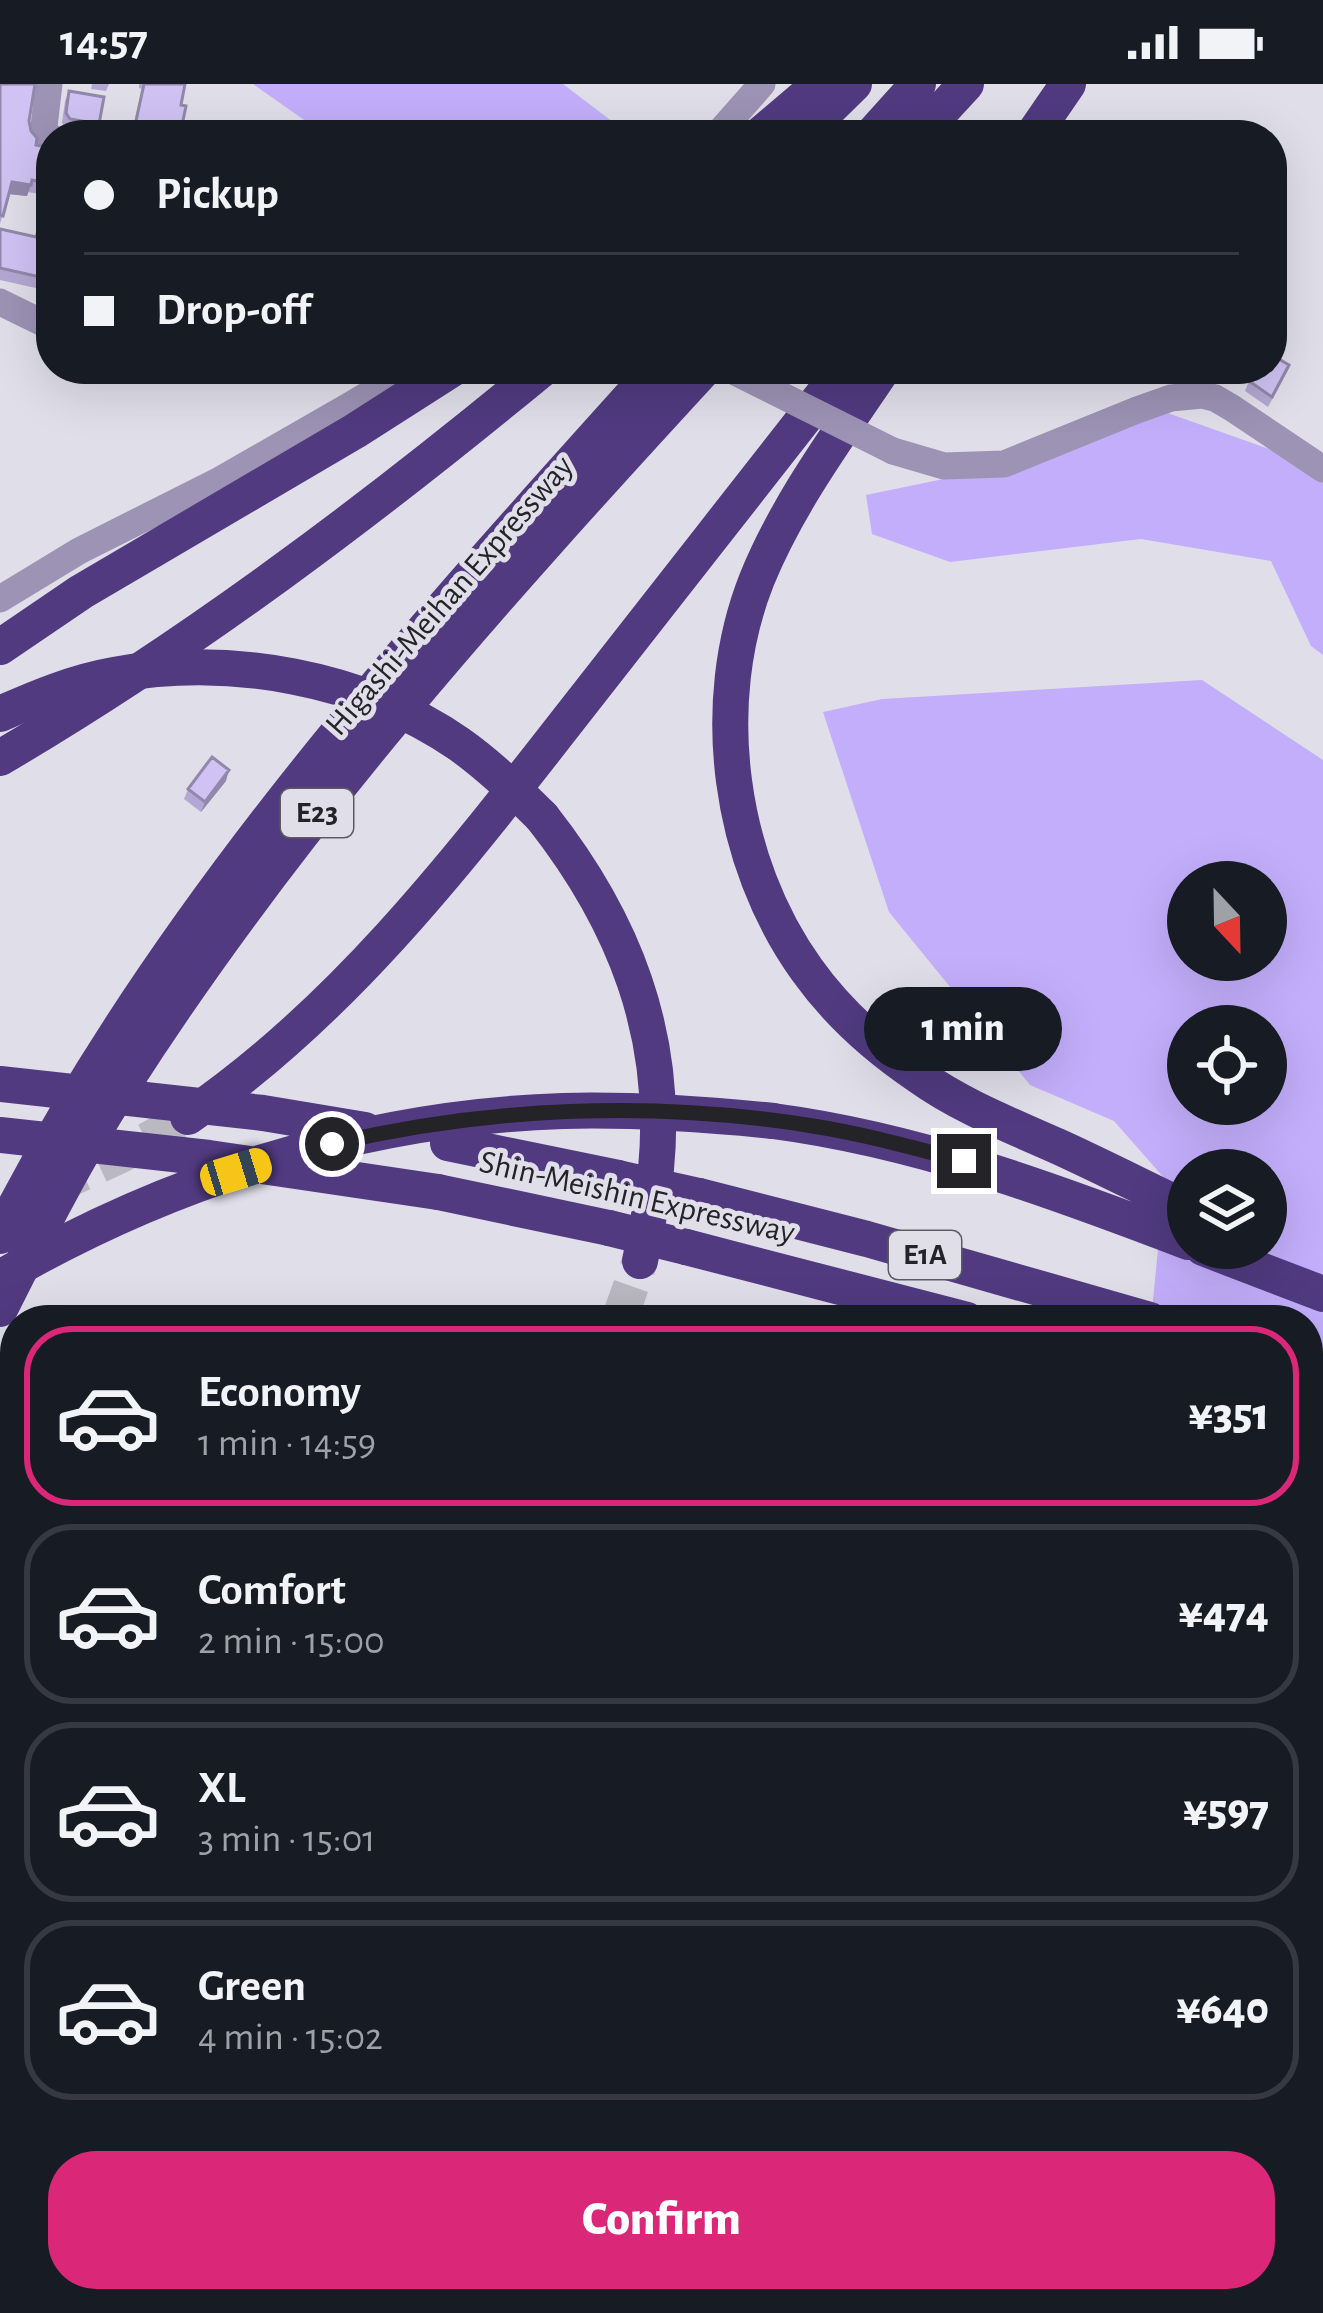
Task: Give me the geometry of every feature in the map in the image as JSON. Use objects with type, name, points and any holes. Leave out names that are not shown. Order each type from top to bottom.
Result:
[{"type":"highway","points":[[778,120],[820,84]]},
{"type":"highway","points":[[817,120],[854,84]]},
{"type":"highway","points":[[886,120],[918,84]]},
{"type":"highway","points":[[933,120],[966,84]]},
{"type":"highway","points":[[1043,120],[1068,84]]},
{"type":"highway","points":[[0,647],[81,592],[429,384]]},
{"type":"highway","points":[[0,758],[110,691],[284,571],[524,384]]},
{"type":"highway","name":"Higashi-Meihan Expressway","points":[[0,1236],[88,1079],[182,938],[285,800],[402,656],[643,384]]},
{"type":"highway","name":"Higashi-Meihan Expressway","points":[[2,1305],[121,1087],[215,948],[434,670],[690,384]]},
{"type":"highway","points":[[180,1122],[287,1040],[391,937],[490,821],[832,384]]},
{"type":"highway","points":[[874,384],[779,532],[756,581],[742,630],[732,682],[734,773],[740,814],[768,899],[807,970],[858,1029],[890,1055],[957,1100],[1167,1198]]},
{"type":"highway","points":[[0,714],[110,675],[191,667],[282,674],[360,695],[428,725],[490,769],[542,817],[567,849],[602,904],[642,1003],[656,1086],[658,1132],[640,1261]]},
{"type":"highway","name":"Shin-Meishin Expressway","points":[[0,1084],[263,1113],[448,1143],[699,1196],[1098,1305]]},
{"type":"highway","points":[[0,1278],[58,1244],[175,1193],[300,1151],[432,1124],[561,1111],[772,1120],[880,1139],[964,1161],[1167,1234]]},
{"type":"highway","name":"Shin-Meishin Expressway","points":[[0,1135],[209,1158],[438,1192],[609,1228],[910,1305]]},
{"type":"highway","points":[[1287,1256],[1323,1273]]},
{"type":"highway","points":[[1258,1269],[1323,1294]]},
{"type":"street","points":[[45,120],[49,84]]},
{"type":"street","points":[[730,120],[762,84]]},
{"type":"street","points":[[0,302],[36,320]]},
{"type":"street","points":[[0,599],[386,384]]},
{"type":"street","points":[[759,384],[893,452],[944,466],[1004,464],[1136,410],[1171,398],[1202,395],[1232,408],[1323,469]]},
{"type":"shaded area","points":[[253,84],[563,84],[610,120],[304,120]]},
{"type":"shaded area","points":[[1162,411],[1323,468],[1323,655],[1311,646],[1271,561],[1141,539],[950,562],[872,534],[866,495],[958,476]]},
{"type":"shaded area","points":[[1202,680],[1323,760],[1323,1305],[1152,1305],[1165,1179],[1114,1121],[1030,1085],[889,912],[823,712],[882,699]]},
{"type":"building","points":[[0,84],[35,84],[29,121],[36,137],[36,181],[31,185],[12,182],[0,215]]},
{"type":"building","points":[[144,84],[185,84],[183,120],[136,120]]},
{"type":"building","points":[[69,91],[104,97],[100,120],[70,119],[66,113]]},
{"type":"building","points":[[0,229],[36,237],[36,276],[0,268]]},
{"type":"building","points":[[1253,384],[1279,384],[1272,397]]},
{"type":"building","points":[[212,757],[229,770],[205,802],[188,789]]},
{"type":"tunnel","points":[[50,1188],[180,1122]]},
{"type":"tunnel","points":[[624,1305],[640,1261]]},
{"type":"route","points":[[332,1144],[496,1116],[627,1111],[813,1126],[964,1161]]}]
